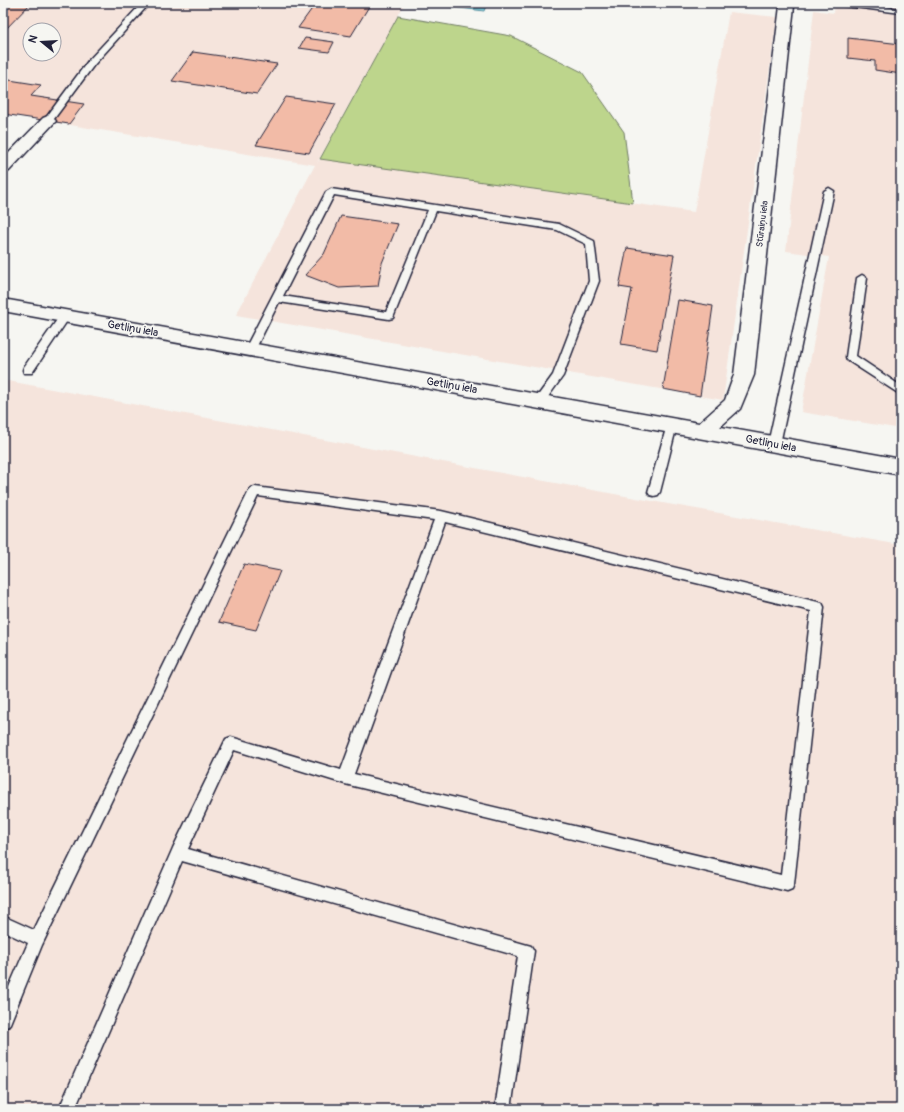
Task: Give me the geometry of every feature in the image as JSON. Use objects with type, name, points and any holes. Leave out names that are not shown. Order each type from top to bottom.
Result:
[{"type":"street","name":"Stūraiņu iela","points":[[704,430],[733,404],[744,375],[787,6],[789,3]]},
{"type":"street","points":[[3,168],[48,121]]},
{"type":"street","name":"Getliņu iela","points":[[3,305],[672,424],[901,467]]},
{"type":"lane","points":[[48,121],[91,63],[146,3]]},
{"type":"lane","points":[[838,3],[901,11]]},
{"type":"lane","points":[[774,444],[829,191]]},
{"type":"lane","points":[[250,349],[331,192],[559,227],[591,243],[594,282],[558,376],[539,401]]},
{"type":"lane","points":[[277,298],[389,316],[433,208]]},
{"type":"lane","points":[[862,278],[851,357],[901,391]]},
{"type":"lane","points":[[28,370],[65,316]]},
{"type":"lane","points":[[654,492],[672,424]]},
{"type":"lane","points":[[3,1020],[37,940],[255,491],[441,516],[818,606],[787,884],[345,778],[231,743],[178,853],[66,1109]]},
{"type":"lane","points":[[345,778],[441,516]]},
{"type":"lane","points":[[178,853],[410,917],[526,951],[503,1109]]},
{"type":"lane","points":[[3,923],[37,940]]},
{"type":"shaded area","points":[[3,3],[405,3],[317,163],[320,159],[694,212],[729,12],[777,17],[723,400],[236,315],[315,165],[3,114]]},
{"type":"shaded area","points":[[835,3],[901,3],[901,429],[801,412],[829,257],[786,251],[814,10],[834,13]]},
{"type":"shaded area","points":[[3,380],[668,504],[901,545],[901,1109],[3,1109]]},
{"type":"green space","points":[[398,16],[511,36],[582,72],[624,132],[633,203],[320,159]]},
{"type":"water","points":[[487,3],[484,11],[428,4]]},
{"type":"building","points":[[3,3],[31,3],[3,32]]},
{"type":"building","points":[[316,3],[371,3],[351,36],[298,28]]},
{"type":"building","points":[[305,38],[334,42],[329,52],[299,48]]},
{"type":"building","points":[[848,38],[901,44],[901,74],[875,70],[875,61],[848,58]]},
{"type":"building","points":[[193,52],[277,64],[257,94],[172,81]]},
{"type":"building","points":[[3,79],[41,85],[31,96],[84,104],[69,124],[3,114]]},
{"type":"building","points":[[286,97],[336,104],[309,153],[256,145]]},
{"type":"building","points":[[341,216],[398,224],[382,263],[378,286],[339,288],[305,275],[324,254]]},
{"type":"building","points":[[627,248],[674,255],[657,350],[621,344],[632,289],[619,287]]},
{"type":"building","points":[[678,300],[713,306],[700,396],[663,389]]},
{"type":"building","points":[[244,564],[280,571],[256,630],[219,622]]}]
